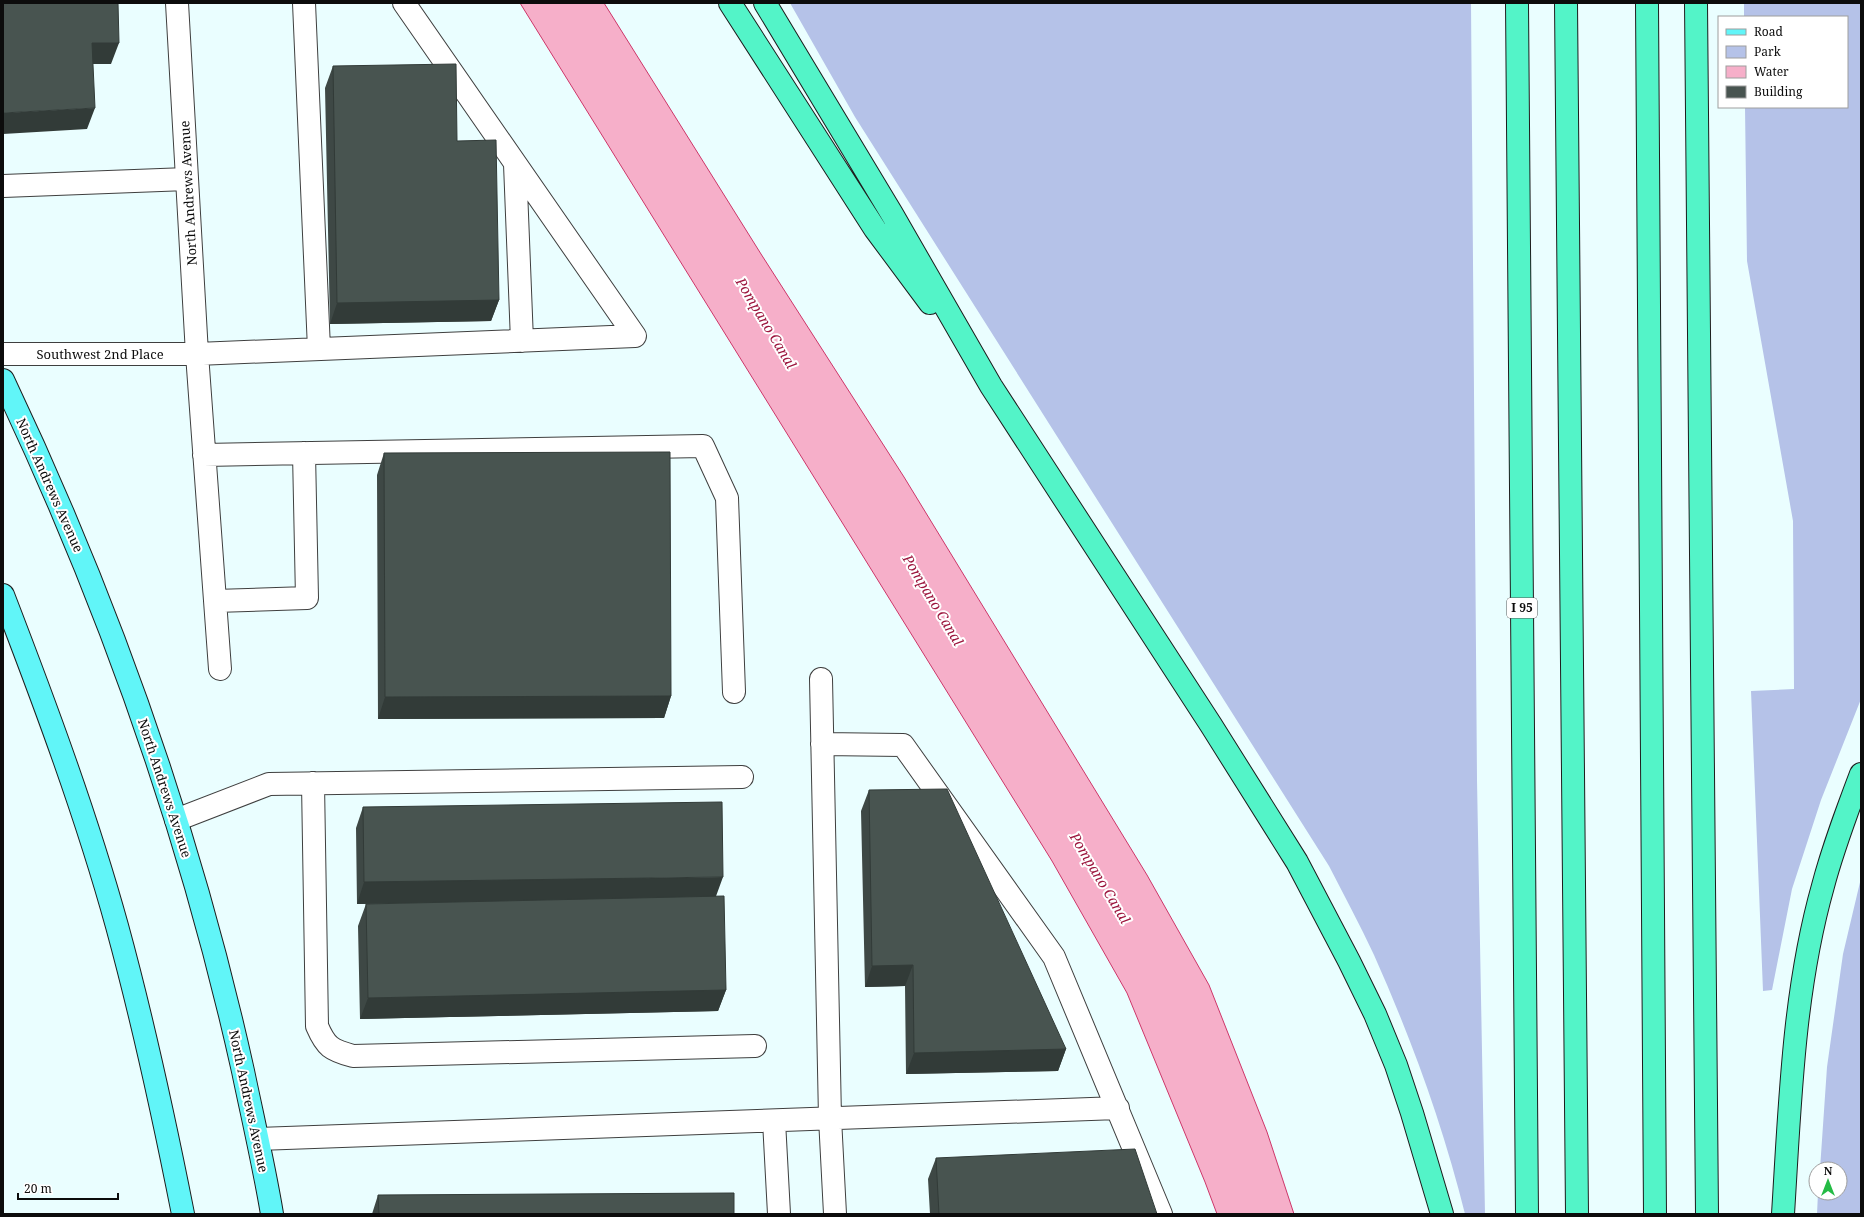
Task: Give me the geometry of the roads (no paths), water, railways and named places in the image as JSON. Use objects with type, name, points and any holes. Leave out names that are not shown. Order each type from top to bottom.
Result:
[{"type":"highway","points":[[730,3],[875,229],[991,386]]},
{"type":"highway","points":[[765,3],[892,214],[991,386],[1211,725],[1297,862],[1319,902],[1375,1014],[1396,1065],[1427,1159],[1442,1214]]},
{"type":"highway","name":"I 95","points":[[1517,3],[1527,1214]]},
{"type":"highway","points":[[1566,3],[1577,1214]]},
{"type":"highway","points":[[1647,3],[1655,1214]]},
{"type":"highway","points":[[1696,3],[1707,1214]]},
{"type":"highway","points":[[1783,1214],[1795,1050],[1805,973],[1822,887],[1861,774]]},
{"type":"main road","name":"North Andrews Avenue","points":[[3,380],[30,437],[88,573],[124,666],[176,820],[200,902],[229,1012],[258,1139],[272,1214]]},
{"type":"main road","points":[[3,595],[42,696],[80,809],[116,926],[146,1040],[183,1214]]},
{"type":"street","name":"North Andrews Avenue","points":[[177,3],[196,354],[220,669]]},
{"type":"street","points":[[304,3],[319,349]]},
{"type":"street","points":[[404,3],[515,164],[522,341]]},
{"type":"street","name":"Southwest 2nd Place","points":[[3,354],[196,354],[634,336],[515,164]]},
{"type":"street","points":[[3,186],[187,179]]},
{"type":"street","points":[[204,455],[703,446],[727,498],[734,692]]},
{"type":"street","points":[[214,601],[307,598],[304,454]]},
{"type":"street","points":[[821,679],[830,1118],[835,1214]]},
{"type":"street","points":[[822,744],[903,745],[1054,957],[1161,1214]]},
{"type":"street","points":[[176,820],[269,784],[742,777]]},
{"type":"street","points":[[313,783],[317,1026],[323,1041],[334,1051],[353,1056],[755,1046]]},
{"type":"street","points":[[258,1139],[1118,1108]]},
{"type":"street","points":[[774,1121],[779,1214]]},
{"type":"water","name":"Pompano Canal","points":[[520,3],[604,3],[761,254],[904,477],[1147,875],[1209,985],[1267,1132],[1294,1214],[1217,1214],[1127,993],[1052,861]]}]
